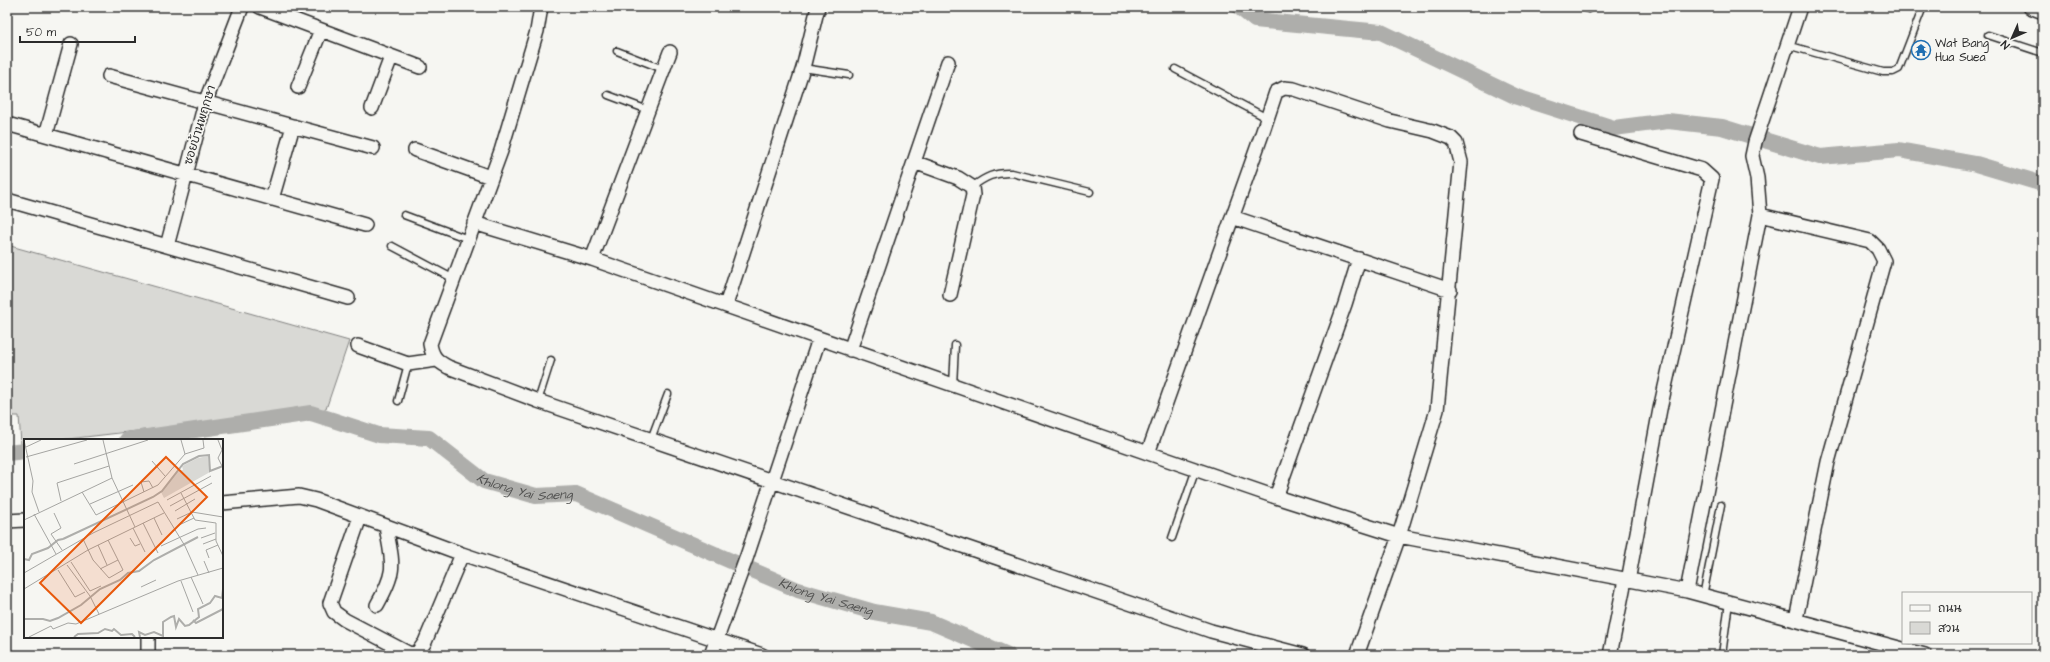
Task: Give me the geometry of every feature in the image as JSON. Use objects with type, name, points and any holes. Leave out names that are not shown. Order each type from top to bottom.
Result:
[{"type":"street","name":"ซอยบ้านพฤกษา","points":[[167,246],[205,103],[242,7]]},
{"type":"street","points":[[260,7],[420,67]]},
{"type":"street","points":[[541,7],[537,31],[501,151],[490,177],[430,344],[432,354],[436,360],[448,368],[538,401],[1211,631],[1303,655]]},
{"type":"street","points":[[726,305],[803,68],[818,7]]},
{"type":"street","points":[[1687,592],[1760,215],[1757,178],[1752,156],[1762,117],[1800,7]]},
{"type":"street","points":[[2030,7],[2043,12]]},
{"type":"street","points":[[298,87],[321,30]]},
{"type":"street","points":[[46,135],[71,44]]},
{"type":"street","points":[[592,259],[670,52]]},
{"type":"street","points":[[372,108],[391,57]]},
{"type":"street","points":[[850,350],[948,62]]},
{"type":"street","points":[[109,76],[373,148]]},
{"type":"street","points":[[1148,453],[1276,92],[1284,88],[1390,121],[1433,131],[1451,138],[1456,144],[1461,162],[1450,290],[1437,410],[1399,536],[1357,655]]},
{"type":"street","points":[[7,124],[365,225]]},
{"type":"street","points":[[272,199],[293,126]]},
{"type":"street","points":[[1581,134],[1702,170],[1712,179],[1660,409],[1610,655]]},
{"type":"street","points":[[415,150],[490,177]]},
{"type":"street","points":[[914,162],[958,178],[972,187],[973,195],[950,295]]},
{"type":"street","points":[[7,200],[348,298]]},
{"type":"street","points":[[1760,215],[1870,241],[1878,249],[1884,261],[1828,462],[1796,619]]},
{"type":"street","points":[[1232,217],[1450,290]]},
{"type":"street","points":[[474,223],[592,259],[1196,470],[1399,536],[1687,592],[1796,619],[1925,655]]},
{"type":"street","points":[[1276,497],[1345,304],[1359,259]]},
{"type":"street","points":[[711,655],[747,556],[819,339]]},
{"type":"street","points":[[358,346],[408,364],[436,360]]},
{"type":"street","points":[[223,503],[299,496],[316,500],[462,554],[762,655]]},
{"type":"street","points":[[360,517],[330,603],[334,612],[345,620],[410,654],[418,652],[425,642],[462,554]]},
{"type":"street","points":[[7,521],[24,520]]},
{"type":"street","points":[[377,605],[389,583],[392,573],[392,563],[386,526]]},
{"type":"street","points":[[147,655],[148,638]]},
{"type":"lane","points":[[1787,45],[1883,72],[1893,72],[1899,69],[1923,7]]},
{"type":"lane","points":[[1988,35],[2043,52]]},
{"type":"lane","points":[[617,51],[663,69]]},
{"type":"lane","points":[[803,68],[849,74]]},
{"type":"lane","points":[[1175,69],[1267,118]]},
{"type":"lane","points":[[608,95],[648,110]]},
{"type":"lane","points":[[972,187],[987,176],[1000,172],[1012,173],[1090,192]]},
{"type":"lane","points":[[404,215],[468,239]]},
{"type":"lane","points":[[392,246],[454,279]]},
{"type":"lane","points":[[952,386],[955,345]]},
{"type":"lane","points":[[538,401],[551,360]]},
{"type":"lane","points":[[398,401],[408,364]]},
{"type":"lane","points":[[651,439],[668,394]]},
{"type":"lane","points":[[1172,538],[1196,470]]},
{"type":"lane","points":[[1702,596],[1721,506]]},
{"type":"lane","points":[[1722,655],[1729,602]]},
{"type":"green space","points":[[7,245],[349,341],[326,409],[68,439],[24,439],[24,444],[21,444],[19,416],[7,416]]},
{"type":"waterway","points":[[1239,7],[1255,20],[1381,32],[1517,97],[1614,128],[1668,121],[1722,127],[1820,157],[1899,150],[1976,164],[2043,184]]},
{"type":"waterway","name":"Khlong Yai Saeng","points":[[134,439],[311,413],[379,435],[429,438],[484,481],[536,496],[576,494],[798,590],[874,612],[931,622],[1008,655]]},
{"type":"waterway","name":"Khlong Yai Saeng","points":[[7,453],[24,451]]},
{"type":"place","name":"Wat Bang Hua Suea","points":[[1921,50]]}]
